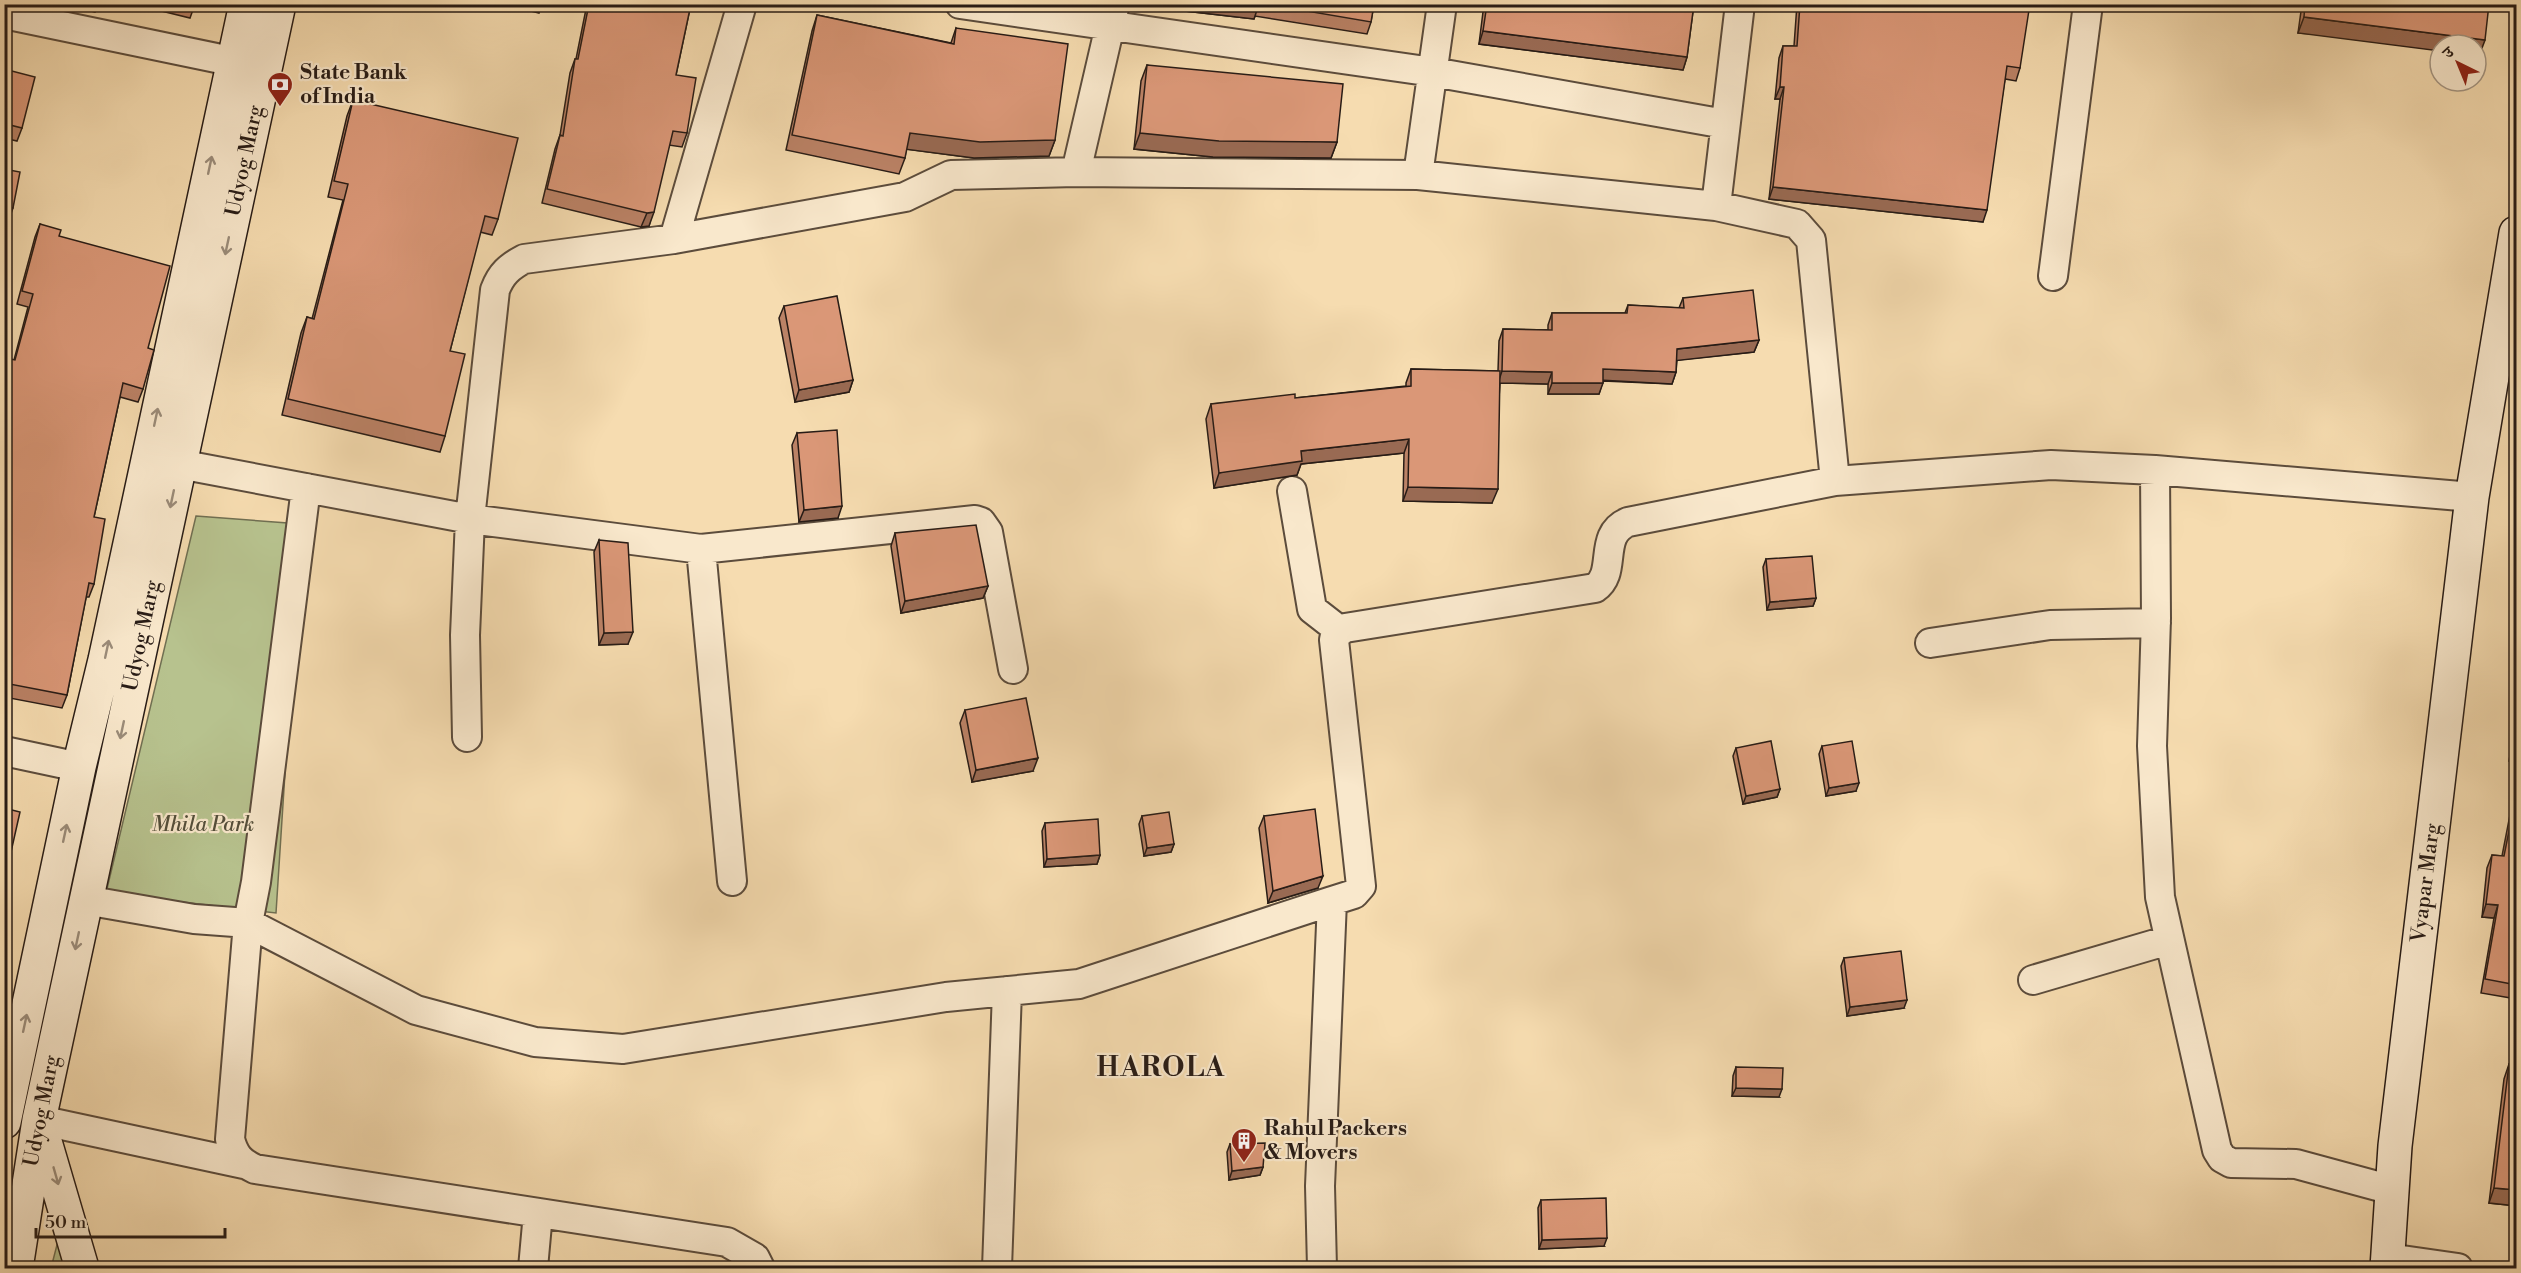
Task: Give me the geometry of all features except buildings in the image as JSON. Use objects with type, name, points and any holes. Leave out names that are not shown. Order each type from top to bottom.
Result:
[{"type":"street","name":"Udyog Marg","points":[[4,1122],[79,767],[107,649],[246,4]]},
{"type":"street","name":"Udyog Marg","points":[[16,1269],[39,1120],[279,4]]},
{"type":"street","points":[[674,239],[742,4]]},
{"type":"street","points":[[960,4],[1113,16],[1725,124]]},
{"type":"street","points":[[1418,175],[1442,4]]},
{"type":"street","points":[[1716,206],[1740,4]]},
{"type":"street","points":[[2053,276],[2088,4]]},
{"type":"street","points":[[4,14],[266,68]]},
{"type":"street","points":[[1076,172],[1113,16]]},
{"type":"street","points":[[467,737],[465,635],[470,519],[495,290],[500,276],[511,266],[524,260],[674,239],[905,197],[951,175],[1076,172],[1418,175],[1716,206],[1797,224],[1811,240],[1835,481]]},
{"type":"street","name":"Vyapar Marg","points":[[2387,1263],[2398,1122],[2472,497],[2517,233]]},
{"type":"street","points":[[179,464],[470,519],[701,549],[975,520],[981,522],[988,532],[1013,669]]},
{"type":"street","points":[[1292,491],[1312,609],[1340,630],[1595,588],[1603,582],[1610,540],[1621,525],[1835,481],[2051,465],[2155,470],[2472,497]]},
{"type":"street","points":[[2155,470],[2156,623],[2152,747],[2160,897],[2217,1150],[2222,1158],[2231,1163],[2296,1164],[2392,1190]]},
{"type":"street","points":[[244,1164],[234,1153],[230,1139],[248,923],[256,882],[306,488]]},
{"type":"street","points":[[701,549],[732,880]]},
{"type":"street","points":[[1930,643],[2050,625],[2156,623]]},
{"type":"street","points":[[85,900],[194,919],[248,923],[416,1010],[535,1042],[581,1047],[623,1049],[946,997],[1079,984],[1354,894],[1361,886],[1334,640],[1340,630]]},
{"type":"street","points":[[4,751],[79,767]]},
{"type":"street","points":[[1322,1269],[1320,1186],[1332,901]]},
{"type":"street","points":[[2033,980],[2169,940]]},
{"type":"street","points":[[997,1269],[1007,991]]},
{"type":"street","points":[[82,1269],[39,1120],[244,1164],[255,1169],[727,1242],[755,1258],[760,1269]]},
{"type":"street","points":[[533,1269],[538,1213]]},
{"type":"street","points":[[2387,1263],[2458,1269]]},
{"type":"green space","name":"Mhila Park","points":[[196,516],[301,524],[276,913],[106,893]]},
{"type":"green space","points":[[59,1237],[72,1268],[51,1268]]},
{"type":"place","name":"State Bank of India","points":[[280,108]]},
{"type":"place","name":"Rahul Packers & Movers","points":[[1244,1164]]},
{"type":"district","name":"HAROLA","points":[[1161,1068]]}]
